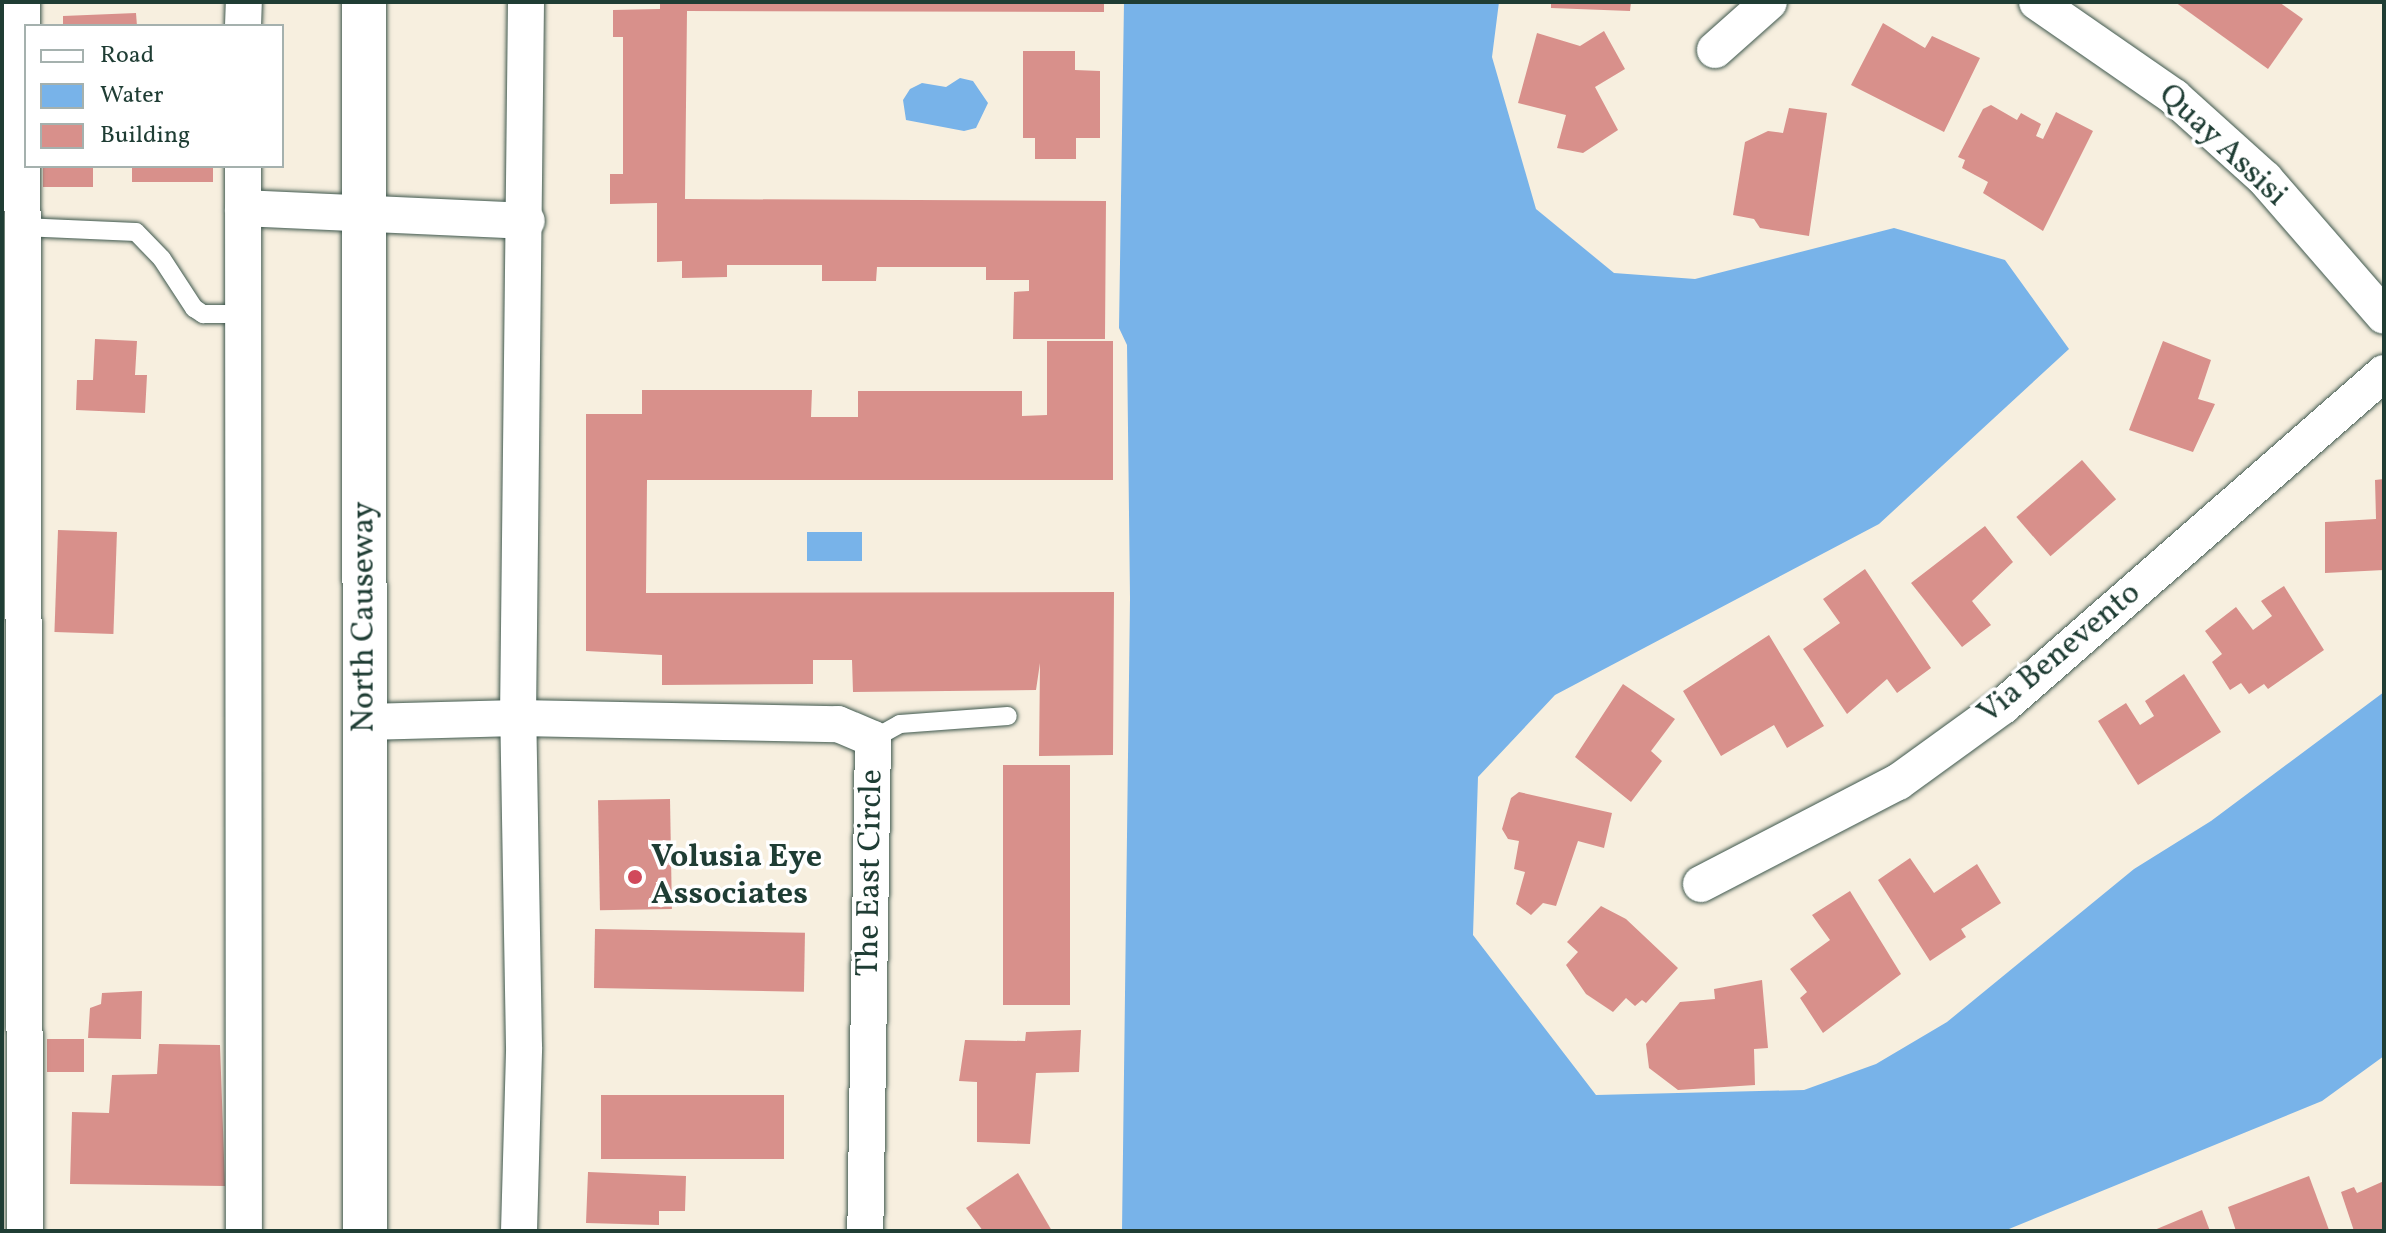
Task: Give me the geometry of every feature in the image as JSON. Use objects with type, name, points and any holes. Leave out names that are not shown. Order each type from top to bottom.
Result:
[{"type":"main road","name":"North Causeway","points":[[364,2],[365,1231]]},
{"type":"street","points":[[22,2],[25,1231]]},
{"type":"street","points":[[243,24],[244,2]]},
{"type":"street","points":[[519,1231],[524,1047],[518,718],[527,221],[526,2]]},
{"type":"street","points":[[1715,50],[1769,2]]},
{"type":"street","name":"Quay Assisi","points":[[2037,2],[2197,117],[2265,179],[2384,316]]},
{"type":"street","points":[[243,168],[244,1231]]},
{"type":"street","points":[[243,208],[364,211],[527,221]]},
{"type":"street","name":"Via Benevento","points":[[1701,884],[1898,782],[2003,706],[2384,373]]},
{"type":"street","name":"The East Circle","points":[[365,722],[518,718],[838,724],[873,739],[865,1231]]},
{"type":"street","points":[[2,1223],[15,1231]]},
{"type":"lane","points":[[22,227],[136,232],[162,259],[194,308],[203,314],[243,314]]},
{"type":"lane","points":[[873,739],[900,724],[1008,716]]},
{"type":"water","points":[[1124,2],[1499,2],[1492,57],[1536,209],[1614,273],[1695,279],[1894,228],[2005,260],[2069,349],[1879,524],[1555,695],[1478,777],[1473,935],[1596,1095],[1804,1090],[1876,1064],[1947,1022],[2134,869],[2211,821],[2384,692],[2384,1056],[2322,1101],[2004,1231],[1122,1231],[1130,598],[1127,345],[1119,328]]},
{"type":"water","points":[[960,78],[973,81],[988,103],[976,128],[964,131],[906,120],[903,100],[910,89],[922,83],[946,87]]},
{"type":"water","points":[[807,532],[862,532],[862,561],[807,561]]},
{"type":"building","points":[[660,2],[1104,2],[1104,12],[687,11],[685,199],[1106,201],[1105,339],[1013,339],[1014,292],[1029,291],[1029,280],[986,280],[986,267],[877,267],[876,281],[822,281],[822,265],[727,265],[727,277],[682,278],[682,261],[657,262],[657,203],[610,204],[610,174],[623,174],[623,37],[613,37],[613,10],[660,9]]},
{"type":"building","points":[[1551,2],[1631,2],[1630,11],[1551,8]]},
{"type":"building","points":[[2175,2],[2279,2],[2303,19],[2268,69]]},
{"type":"building","points":[[136,13],[137,24],[63,24],[63,16]]},
{"type":"building","points":[[1883,23],[1925,48],[1932,36],[1980,58],[1944,132],[1851,85]]},
{"type":"building","points":[[1604,31],[1625,69],[1595,87],[1618,130],[1583,153],[1557,148],[1566,115],[1518,103],[1537,33],[1580,46]]},
{"type":"building","points":[[1023,51],[1075,51],[1075,70],[1100,71],[1100,138],[1076,138],[1076,159],[1035,159],[1035,138],[1023,138]]},
{"type":"building","points":[[1991,105],[2017,120],[2021,113],[2041,124],[2036,136],[2043,139],[2056,112],[2093,131],[2043,231],[1983,193],[1988,182],[1962,168],[1965,160],[1958,157],[1983,109]]},
{"type":"building","points":[[1789,108],[1827,113],[1809,236],[1760,228],[1754,219],[1733,215],[1745,142],[1768,131],[1783,133]]},
{"type":"building","points":[[43,168],[93,168],[93,187],[43,187]]},
{"type":"building","points":[[132,168],[213,168],[213,182],[132,182]]},
{"type":"building","points":[[95,339],[137,341],[135,375],[147,375],[145,413],[76,410],[77,380],[93,380]]},
{"type":"building","points":[[1047,341],[1113,341],[1113,480],[647,480],[646,593],[1114,592],[1113,755],[1039,756],[1040,663],[1036,690],[853,692],[852,660],[813,660],[813,684],[662,685],[662,655],[586,651],[586,414],[642,414],[642,390],[812,390],[811,417],[858,417],[858,391],[1022,391],[1022,416],[1047,415]]},
{"type":"building","points":[[2163,341],[2211,360],[2198,399],[2215,404],[2193,452],[2129,430]]},
{"type":"building","points":[[2082,460],[2116,499],[2050,556],[2016,517]]},
{"type":"building","points":[[2384,479],[2384,570],[2325,573],[2325,522],[2376,519],[2375,480]]},
{"type":"building","points":[[1985,526],[2013,562],[1972,601],[1991,625],[1962,647],[1911,583]]},
{"type":"building","points":[[58,530],[117,532],[113,634],[54,632]]},
{"type":"building","points":[[1865,569],[1931,668],[1897,693],[1887,679],[1847,714],[1803,649],[1840,623],[1823,599]]},
{"type":"building","points":[[2284,586],[2324,650],[2268,689],[2264,684],[2249,694],[2241,683],[2230,690],[2212,662],[2222,654],[2205,631],[2236,607],[2253,630],[2272,616],[2261,601]]},
{"type":"building","points":[[1769,635],[1824,726],[1787,748],[1774,725],[1721,756],[1683,691]]},
{"type":"building","points":[[2184,674],[2221,732],[2138,785],[2098,721],[2126,703],[2140,725],[2154,716],[2145,701]]},
{"type":"building","points":[[1623,684],[1675,719],[1651,751],[1662,761],[1631,802],[1575,757]]},
{"type":"building","points":[[1003,765],[1070,765],[1070,1005],[1003,1005]]},
{"type":"building","points":[[1519,792],[1612,813],[1604,848],[1578,841],[1556,906],[1543,903],[1531,915],[1516,904],[1525,872],[1514,869],[1519,841],[1508,839],[1502,829],[1511,798]]},
{"type":"building","name":"Volusia Eye Associates","points":[[670,799],[672,909],[600,910],[598,800]]},
{"type":"building","points":[[1910,858],[1934,893],[1977,864],[2001,903],[1961,929],[1966,937],[1930,961],[1878,880]]},
{"type":"building","points":[[1850,891],[1901,974],[1823,1033],[1800,998],[1807,992],[1790,969],[1830,940],[1812,915]]},
{"type":"building","points":[[1601,906],[1626,919],[1678,968],[1646,1003],[1642,1000],[1635,1006],[1626,998],[1613,1012],[1586,994],[1566,965],[1578,952],[1567,942]]},
{"type":"building","points":[[595,929],[805,933],[804,992],[594,988]]},
{"type":"building","points":[[1762,980],[1768,1048],[1754,1049],[1755,1085],[1678,1090],[1649,1068],[1646,1044],[1680,1002],[1715,999],[1714,989]]},
{"type":"building","points":[[142,991],[141,1039],[88,1038],[90,1008],[101,1004],[102,993]]},
{"type":"building","points":[[1081,1030],[1079,1072],[1036,1073],[1030,1144],[977,1142],[977,1082],[959,1081],[965,1040],[1025,1041],[1026,1032]]},
{"type":"building","points":[[47,1039],[84,1039],[84,1072],[47,1072]]},
{"type":"building","points":[[159,1044],[220,1045],[225,1186],[70,1184],[72,1112],[109,1113],[112,1075],[157,1074]]},
{"type":"building","points":[[601,1095],[784,1095],[784,1159],[601,1159]]},
{"type":"building","points":[[588,1172],[686,1176],[685,1211],[659,1211],[659,1225],[586,1223]]},
{"type":"building","points":[[1018,1173],[1052,1231],[983,1231],[966,1208]]},
{"type":"building","points":[[2309,1176],[2329,1230],[2236,1231],[2228,1207]]},
{"type":"building","points":[[2384,1181],[2384,1231],[2354,1231],[2341,1192],[2354,1187],[2357,1193]]},
{"type":"building","points":[[2202,1210],[2210,1231],[2152,1231]]},
{"type":"place","name":"Volusia Eye Associates","points":[[635,877]]}]
